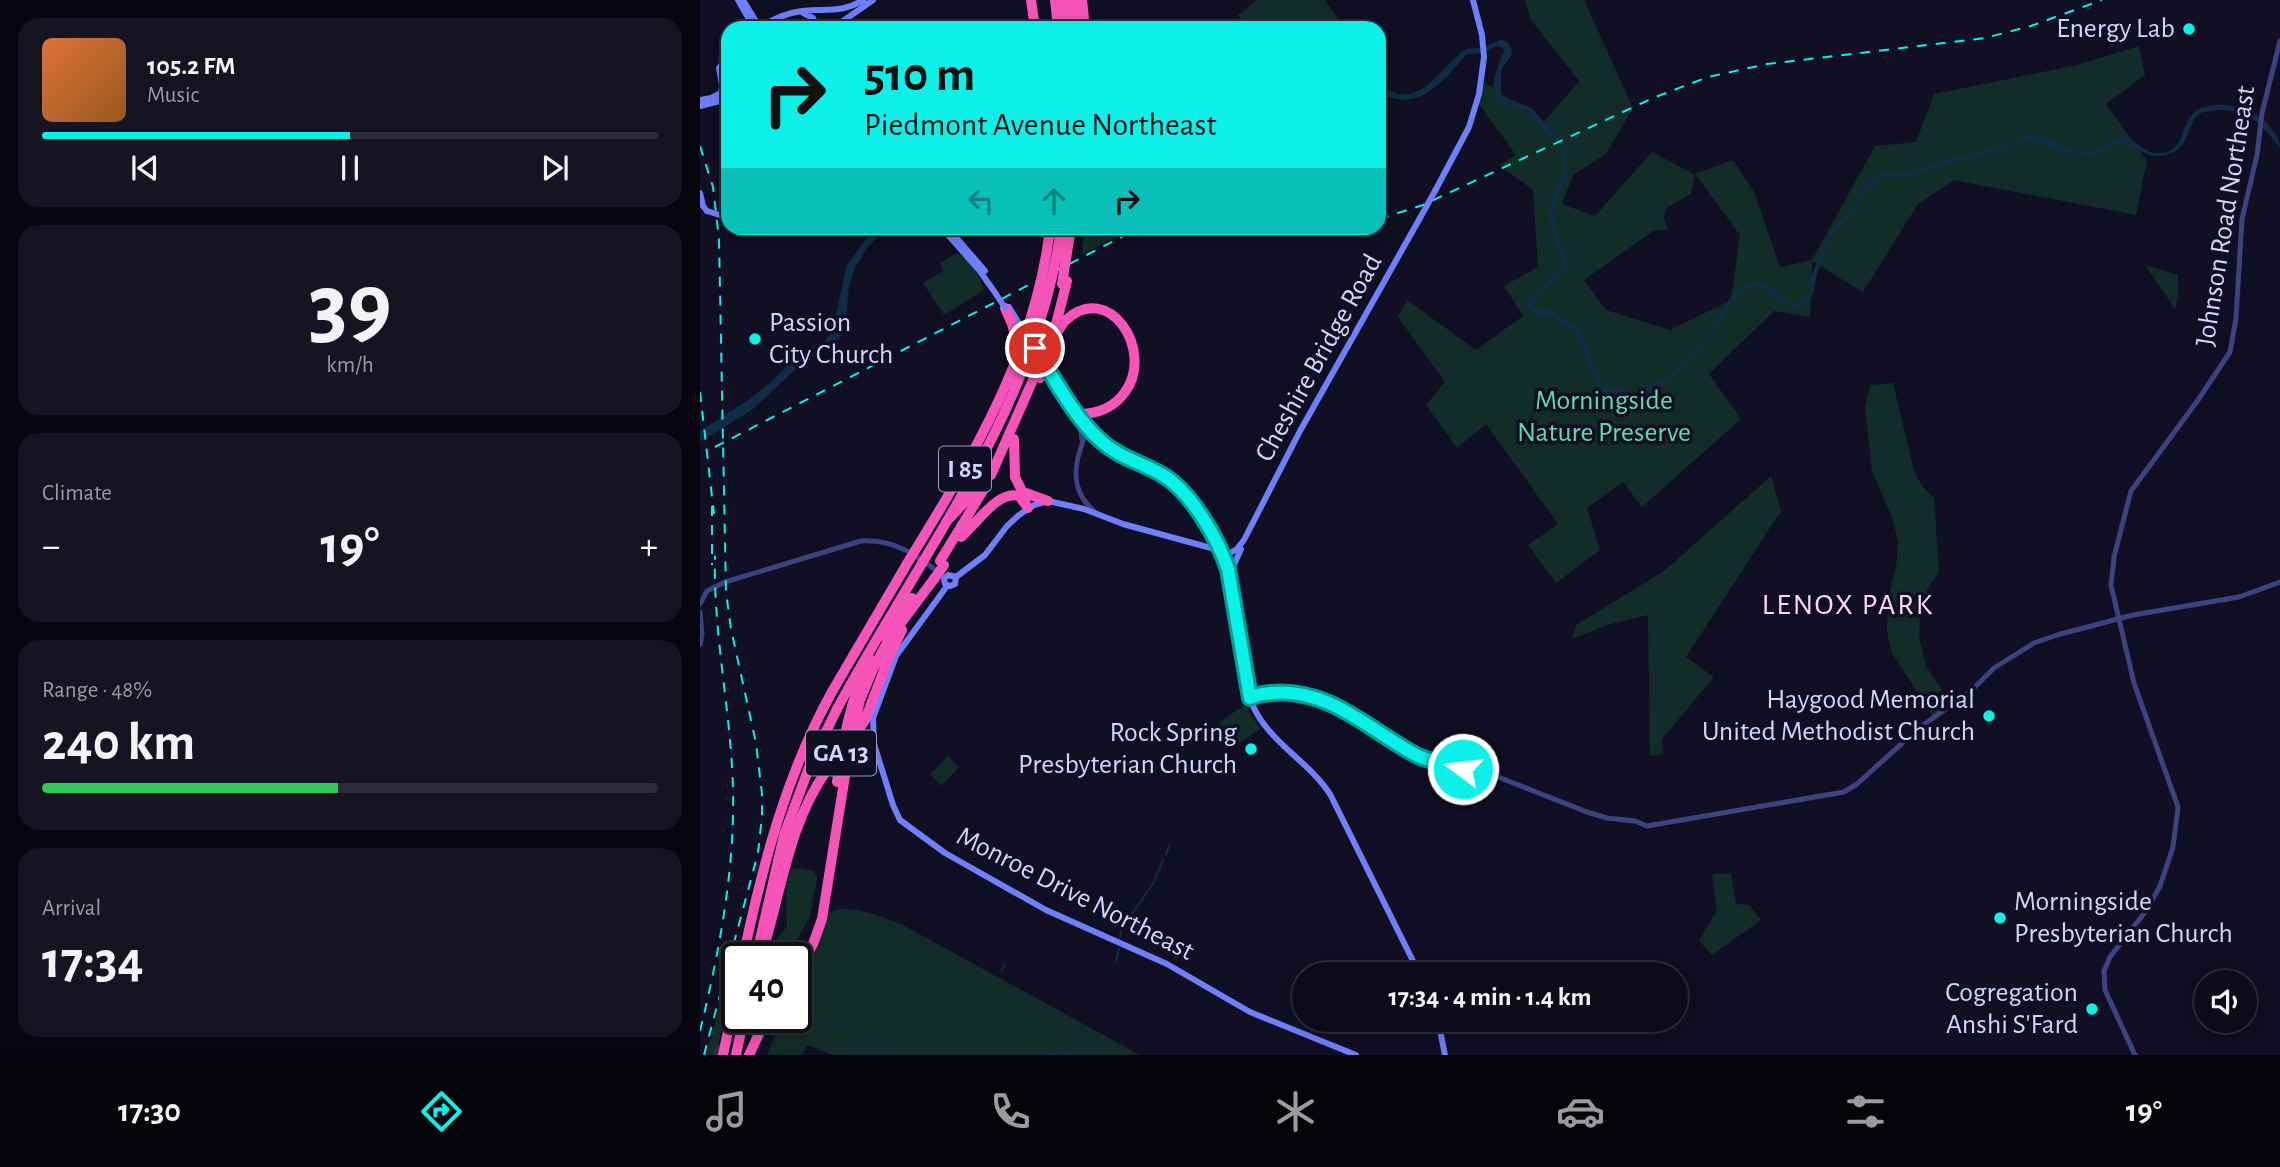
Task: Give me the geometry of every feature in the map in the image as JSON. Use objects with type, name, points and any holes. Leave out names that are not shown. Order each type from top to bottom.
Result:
[{"type":"highway","points":[[1029,0],[1034,21]]},
{"type":"highway","points":[[1055,0],[1060,21]]},
{"type":"highway","points":[[1064,21],[1073,3]]},
{"type":"highway","points":[[1073,3],[1078,21]]},
{"type":"highway","name":"I 85","points":[[746,942],[762,872],[781,807],[804,747],[833,690],[961,477],[993,415],[1029,323],[1049,235]]},
{"type":"highway","name":"I 85","points":[[761,942],[784,835],[810,765],[837,709],[888,617],[970,481],[1011,401],[1046,305],[1060,235]]},
{"type":"highway","name":"GA 13","points":[[812,946],[822,919],[849,751],[860,700],[880,654],[961,537],[989,491],[1014,439],[1048,346],[1064,282],[1072,235]]},
{"type":"highway","points":[[1006,306],[1021,364],[1021,411]]},
{"type":"highway","points":[[1048,346],[1066,320],[1077,313],[1092,309],[1102,310],[1115,317],[1126,328],[1133,342],[1135,373],[1122,397],[1106,409],[1079,419]]},
{"type":"highway","name":"GA 13","points":[[942,563],[992,472],[1038,375]]},
{"type":"highway","points":[[1014,439],[1015,477],[1025,504]]},
{"type":"highway","points":[[841,756],[845,719],[862,665],[884,620],[943,526],[992,472]]},
{"type":"highway","points":[[961,537],[1004,498],[1015,495],[1025,504],[1048,501]]},
{"type":"highway","name":"GA 13","points":[[807,942],[821,898],[841,756],[855,695],[867,666],[895,620],[932,578]]},
{"type":"highway","points":[[763,942],[799,822],[814,790],[865,720],[908,614]]},
{"type":"highway","points":[[723,1055],[728,1033]]},
{"type":"highway","points":[[736,1055],[741,1033]]},
{"type":"highway","points":[[749,1055],[759,1033]]},
{"type":"highway","points":[[756,1055],[766,1033]]},
{"type":"main road","points":[[741,0],[749,21]]},
{"type":"main road","points":[[741,0],[755,21]]},
{"type":"main road","name":"Cheshire Bridge Road","points":[[1229,576],[1236,553],[1244,544],[1300,432],[1469,127],[1476,108],[1484,68],[1482,35],[1473,0]]},
{"type":"main road","points":[[774,21],[793,12],[844,10],[868,2]]},
{"type":"main road","points":[[842,21],[868,2]]},
{"type":"main road","points":[[793,12],[810,16],[814,21]]},
{"type":"main road","points":[[721,65],[721,86]]},
{"type":"main road","points":[[709,99],[721,92]]},
{"type":"main road","points":[[700,100],[721,96]]},
{"type":"main road","points":[[700,106],[721,101]]},
{"type":"main road","points":[[700,193],[707,212],[721,216]]},
{"type":"main road","points":[[948,235],[997,293],[1088,432],[1124,458],[1162,474],[1181,488],[1197,509],[1223,556],[1229,576],[1250,698],[1264,725],[1311,770],[1331,795],[1414,962]]},
{"type":"main road","points":[[954,235],[981,266],[997,293]]},
{"type":"main road","points":[[1025,504],[1048,501],[1082,504],[1097,514],[1203,547],[1223,556],[1236,553]]},
{"type":"main road","name":"Monroe Drive Northeast","points":[[1025,504],[985,555],[956,577],[955,584],[947,586],[896,656],[873,718],[874,744],[900,820],[945,853],[1046,910],[1167,964],[1250,1012],[1356,1055]]},
{"type":"main road","points":[[1203,547],[1212,536]]},
{"type":"main road","points":[[947,586],[945,577],[951,574],[956,577]]},
{"type":"main road","points":[[1440,1032],[1445,1055]]},
{"type":"street","name":"Johnson Road Northeast","points":[[2135,1055],[2105,990],[2105,971],[2110,957],[2146,911],[2160,886],[2173,847],[2178,807],[2140,702],[2111,585],[2113,557],[2129,497],[2140,477],[2199,400],[2230,352],[2236,318],[2242,219],[2257,155],[2262,113],[2280,41]]},
{"type":"street","points":[[1079,419],[1082,443]]},
{"type":"street","points":[[1082,504],[1075,471],[1082,443],[1088,432]]},
{"type":"street","points":[[700,604],[707,591],[725,582],[854,543],[876,541],[904,548],[945,577]]},
{"type":"street","points":[[1250,698],[1286,692],[1325,702],[1352,714],[1422,758],[1454,766],[1458,772],[1463,769],[1493,775],[1587,812],[1654,826],[1850,789],[1909,735],[1964,697],[1994,668],[2047,638],[2110,621],[2239,597],[2280,582]]},
{"type":"street","points":[[2110,621],[2117,608]]},
{"type":"street","points":[[700,612],[700,645]]},
{"type":"green space","points":[[1257,0],[1325,0],[1340,21],[1242,21],[1238,15]]},
{"type":"green space","name":"Morningside Nature Preserve","points":[[1525,0],[1584,0],[1633,108],[1606,154],[1573,175],[1562,204],[1595,216],[1652,152],[1694,174],[1733,160],[1754,192],[1780,267],[1812,260],[1875,146],[1916,142],[1934,94],[2077,65],[2139,46],[2145,75],[2106,104],[2147,161],[2136,215],[1954,180],[1918,204],[1863,292],[1812,261],[1810,317],[1774,311],[1709,374],[1741,419],[1642,507],[1623,482],[1587,508],[1600,550],[1556,583],[1528,545],[1558,524],[1486,424],[1457,448],[1426,405],[1445,382],[1398,317],[1407,300],[1476,350],[1523,316],[1504,286],[1538,267],[1533,190],[1499,165],[1516,155],[1478,103],[1481,80],[1543,123],[1579,81],[1531,20]],"holes":[[[1695,174],[1740,235],[1731,300],[1670,330],[1606,310],[1584,280],[1653,231],[1668,229],[1664,218],[1666,208],[1691,194]]]},
{"type":"green space","points":[[1083,235],[1120,235],[1082,254]]},
{"type":"green space","points":[[957,253],[974,268],[984,290],[944,315],[923,283],[943,271],[940,263]]},
{"type":"green space","points":[[2145,265],[2178,275],[2175,309]]},
{"type":"green space","points":[[1893,383],[1914,471],[1922,486],[1934,498],[1939,571],[1927,590],[1920,612],[1919,636],[1926,666],[1952,705],[1934,718],[1892,653],[1887,632],[1888,600],[1896,567],[1898,542],[1892,517],[1872,471],[1865,408],[1870,385]]},
{"type":"green space","points":[[1771,476],[1781,511],[1686,657],[1714,677],[1662,739],[1663,754],[1650,756],[1648,615],[1607,625],[1572,639],[1576,625],[1664,571]]},
{"type":"green space","points":[[1245,705],[1260,729],[1235,746],[1219,722]]},
{"type":"green space","points":[[948,756],[959,767],[941,786],[930,774]]},
{"type":"green space","points":[[791,869],[813,871],[817,878],[810,916],[796,942],[776,942],[787,927],[786,889]]},
{"type":"green space","points":[[1731,873],[1736,904],[1749,905],[1761,920],[1712,955],[1699,941],[1717,910],[1712,874]]},
{"type":"green space","points":[[839,909],[863,911],[901,924],[1140,1055],[833,1055],[807,1045],[802,1055],[767,1055],[776,1033],[812,1033],[812,950],[823,928],[826,914]]},
{"type":"green space","points":[[721,1002],[718,1047],[715,1055],[706,1055]]},
{"type":"water","points":[[1500,40],[1506,41],[1511,49],[1512,55],[1501,70],[1501,95],[1533,109],[1548,128],[1558,135],[1566,150],[1567,177],[1555,203],[1553,215],[1566,253],[1566,267],[1559,278],[1536,295],[1532,304],[1536,309],[1552,310],[1579,328],[1603,385],[1607,389],[1625,388],[1635,398],[1647,387],[1673,373],[1696,352],[1710,335],[1730,298],[1741,287],[1749,283],[1760,283],[1772,288],[1792,304],[1801,303],[1808,295],[1810,279],[1830,231],[1850,211],[1864,186],[1885,172],[1904,173],[1921,169],[2031,135],[2076,150],[2098,150],[2123,138],[2132,140],[2148,151],[2166,152],[2177,145],[2191,116],[2206,106],[2216,105],[2236,107],[2254,113],[2274,132],[2280,148],[2251,117],[2235,111],[2217,110],[2200,113],[2194,119],[2184,143],[2176,151],[2164,156],[2152,156],[2122,143],[2097,155],[2063,153],[2031,140],[1909,176],[1882,178],[1865,191],[1854,211],[1832,236],[1808,303],[1794,309],[1758,287],[1743,291],[1733,301],[1712,336],[1696,356],[1678,373],[1650,392],[1642,403],[1636,404],[1623,393],[1607,395],[1601,392],[1575,332],[1551,316],[1536,315],[1527,308],[1528,298],[1559,273],[1563,264],[1549,214],[1561,178],[1563,156],[1560,146],[1529,113],[1504,104],[1494,94],[1494,80],[1503,48],[1496,46],[1484,53],[1467,54],[1439,84],[1417,98],[1405,100],[1386,95],[1386,88],[1392,92],[1414,93],[1424,88],[1463,51]]},
{"type":"water","points":[[869,235],[879,235],[855,268],[849,286],[845,328],[836,344],[800,365],[752,410],[700,442],[700,431],[750,399],[806,349],[825,341],[832,332],[847,265]]},
{"type":"waterway","points":[[1166,855],[1169,846]]},
{"type":"waterway","points":[[1120,938],[1121,929],[1153,884],[1163,860]]},
{"type":"waterway","points":[[1116,962],[1119,949]]},
{"type":"waterway","points":[[1002,970],[1005,965]]},
{"type":"waterway","points":[[815,1020],[833,1022],[849,1030],[864,1041],[875,1055]]},
{"type":"waterway","points":[[1030,1053],[1059,1054],[1074,1050],[1090,1033]]},
{"type":"tunnel","points":[[716,1055],[735,1033]]},
{"type":"railway","points":[[1386,217],[1423,205],[1653,98],[1708,77],[1767,64],[1985,38],[2031,26],[2102,0]]},
{"type":"railway","points":[[700,146],[713,187],[719,239],[726,592],[731,629],[756,743],[762,794],[758,853],[704,1055]]},
{"type":"railway","points":[[715,447],[1125,235]]},
{"type":"railway","points":[[700,392],[714,514]]},
{"type":"railway","points":[[712,506],[712,565]]},
{"type":"railway","points":[[700,1031],[724,911],[733,819],[732,760],[717,614],[715,556]]},
{"type":"place","name":"Energy Lab","points":[[2189,29]]},
{"type":"place","name":"Passion City Church","points":[[755,339]]},
{"type":"place","name":"Haygood Memorial United Methodist Church","points":[[1989,716]]},
{"type":"place","name":"Rock Spring Presbyterian Church","points":[[1251,749]]},
{"type":"place","name":"Morningside Presbyterian Church","points":[[2000,918]]},
{"type":"place","name":"Cogregation Anshi S'Fard","points":[[2092,1009]]},
{"type":"district","name":"LENOX PARK","points":[[1848,605]]},
{"type":"route","points":[[1035,348],[1089,430],[1124,458],[1162,474],[1181,488],[1201,516],[1228,569],[1250,698],[1286,692],[1325,702],[1352,714],[1422,758],[1454,766],[1460,763],[1463,769]]}]
